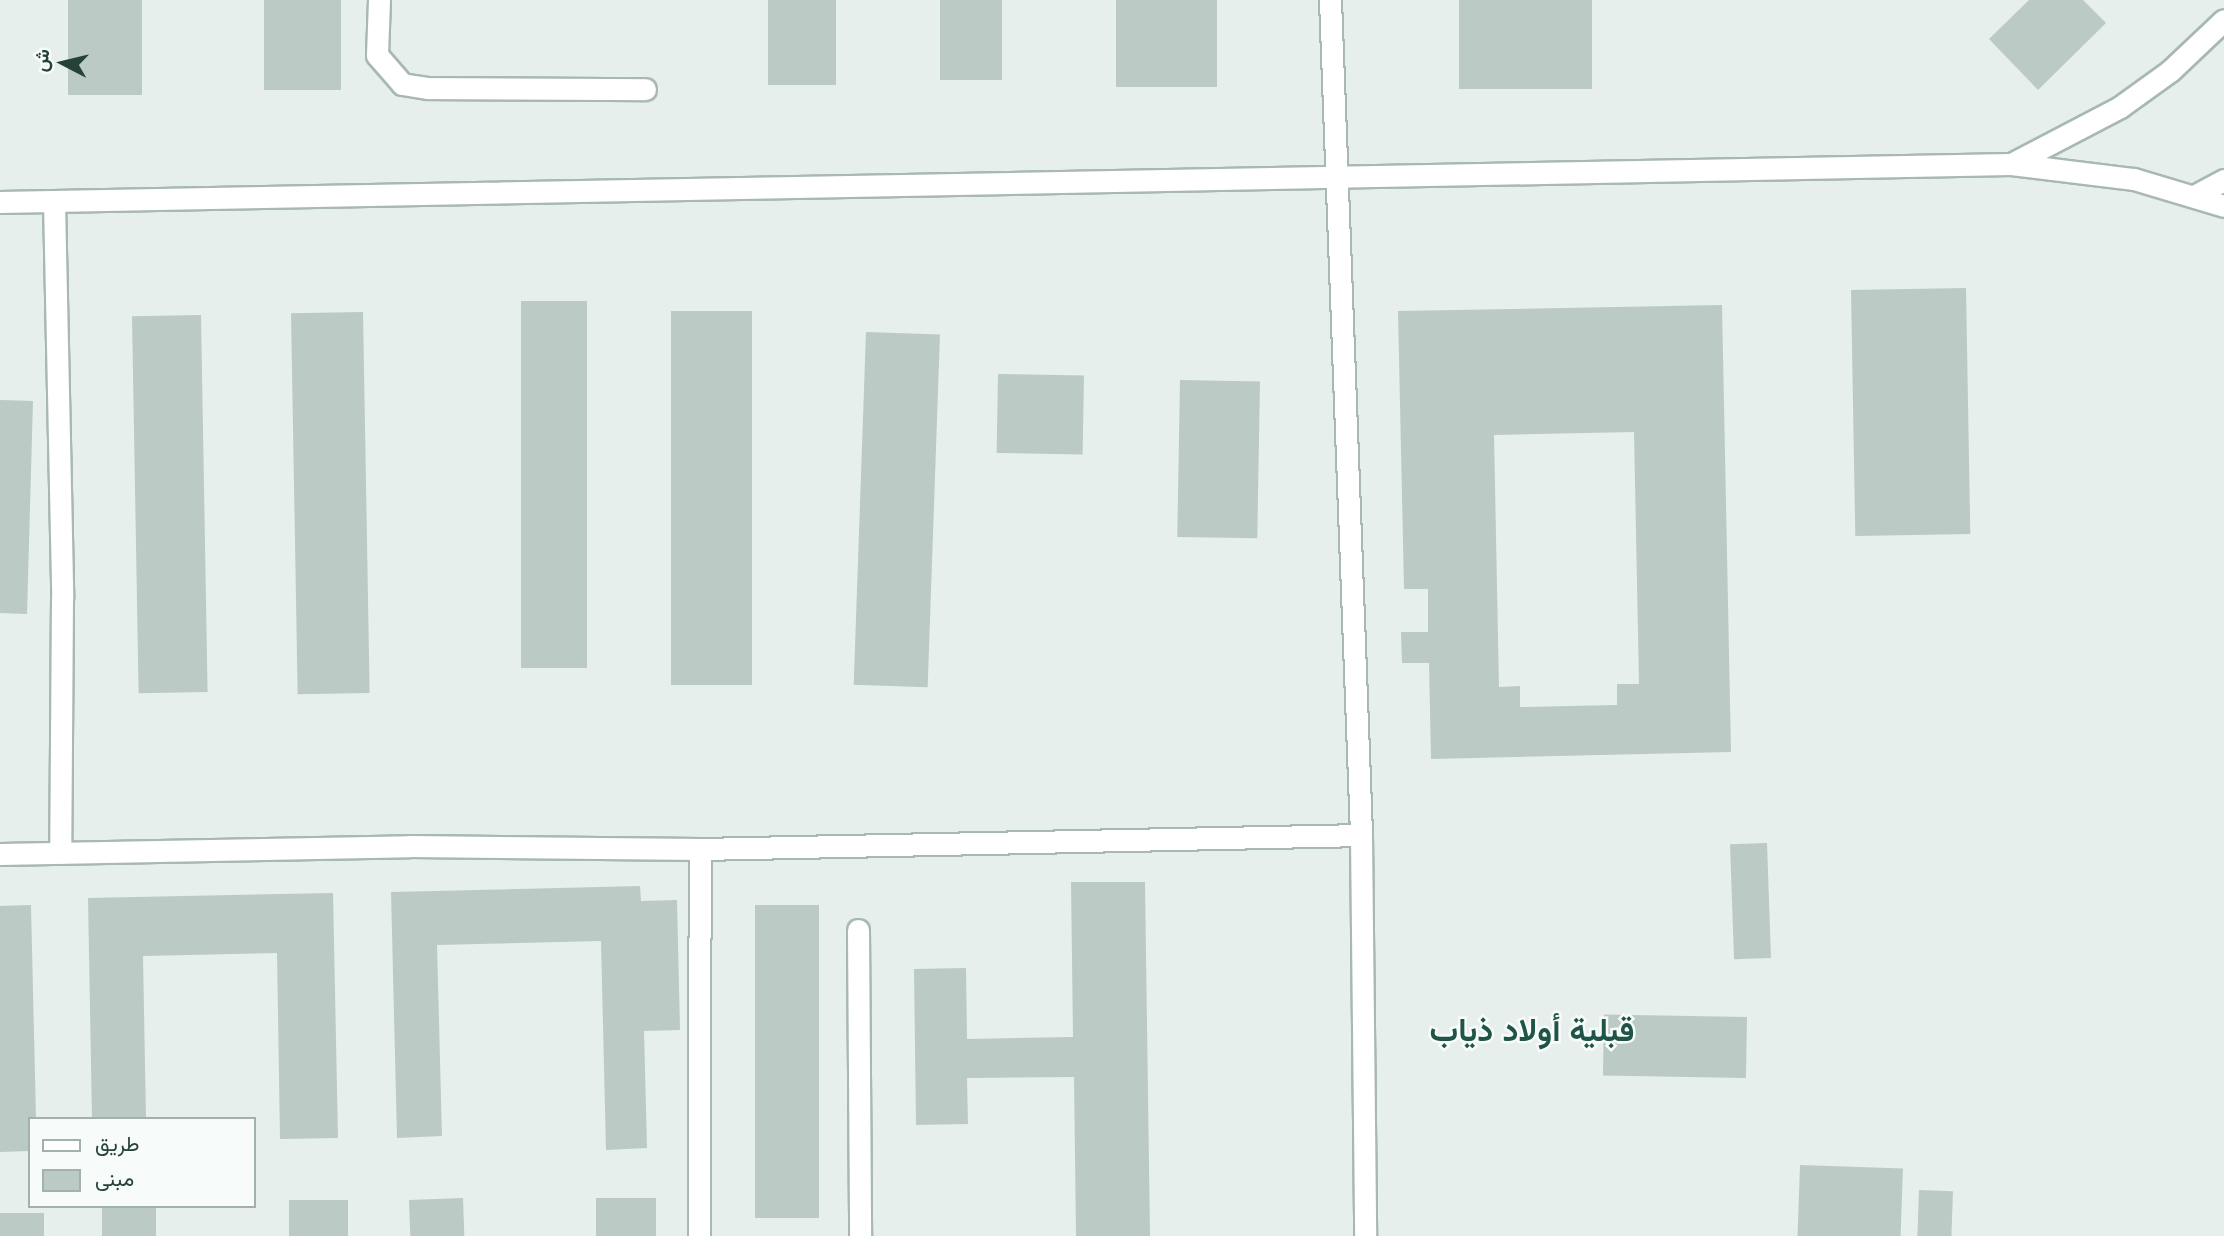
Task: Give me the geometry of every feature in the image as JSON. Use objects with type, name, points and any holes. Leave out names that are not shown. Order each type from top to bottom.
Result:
[{"type":"street","points":[[379,0],[377,55],[402,84],[426,89],[645,89]]},
{"type":"street","points":[[1331,0],[1361,835],[1364,1236]]},
{"type":"street","points":[[2011,164],[2120,107],[2170,71],[2224,20]]},
{"type":"street","points":[[0,202],[2011,164],[2134,179],[2224,206]]},
{"type":"street","points":[[2194,196],[2224,180]]},
{"type":"street","points":[[54,201],[62,598],[60,853]]},
{"type":"street","points":[[0,854],[410,846],[700,849],[1361,835]]},
{"type":"street","points":[[699,1236],[700,849]]},
{"type":"street","points":[[859,930],[859,1236]]},
{"type":"building","points":[[68,0],[142,0],[142,95],[68,95]]},
{"type":"building","points":[[264,0],[341,0],[341,90],[264,90]]},
{"type":"building","points":[[768,0],[836,0],[836,85],[768,85]]},
{"type":"building","points":[[940,0],[1002,0],[1002,80],[940,80]]},
{"type":"building","points":[[1116,0],[1217,0],[1217,87],[1116,87]]},
{"type":"building","points":[[1459,0],[1592,0],[1592,89],[1459,89]]},
{"type":"building","points":[[2029,0],[2083,0],[2106,23],[2038,90],[1989,39]]},
{"type":"building","points":[[1966,288],[1970,534],[1855,536],[1851,290]]},
{"type":"building","points":[[521,301],[587,301],[587,668],[521,668]]},
{"type":"building","points":[[1722,305],[1731,752],[1431,759],[1429,663],[1402,663],[1401,632],[1428,632],[1428,589],[1404,589],[1398,311]],"holes":[[[1634,432],[1639,684],[1617,684],[1617,705],[1520,707],[1520,686],[1499,687],[1494,435]]]},
{"type":"building","points":[[671,311],[752,311],[752,685],[671,685]]},
{"type":"building","points":[[363,312],[370,693],[298,694],[291,313]]},
{"type":"building","points":[[201,315],[208,692],[139,693],[132,316]]},
{"type":"building","points":[[866,332],[940,335],[928,687],[854,685]]},
{"type":"building","points":[[998,374],[1084,376],[1083,454],[997,453]]},
{"type":"building","points":[[1180,380],[1260,381],[1257,538],[1177,537]]},
{"type":"building","points":[[0,400],[33,401],[27,614],[0,613]]},
{"type":"building","points":[[1767,843],[1771,958],[1734,959],[1730,844]]},
{"type":"building","points":[[1071,882],[1145,882],[1150,1236],[1076,1236],[1074,1077],[967,1078],[968,1124],[916,1125],[914,969],[966,968],[967,1039],[1073,1037]]},
{"type":"building","points":[[640,886],[641,901],[677,900],[680,1030],[644,1031],[647,1148],[606,1150],[601,941],[437,945],[442,1136],[397,1138],[391,892]]},
{"type":"building","points":[[333,893],[338,1138],[280,1139],[277,953],[143,956],[146,1117],[92,1117],[88,898]]},
{"type":"building","points":[[31,905],[36,1117],[28,1117],[28,1151],[0,1152],[0,906]]},
{"type":"building","points":[[755,905],[819,905],[819,1218],[755,1218]]},
{"type":"building","points":[[1604,1015],[1747,1017],[1746,1078],[1603,1075]]},
{"type":"building","points":[[1800,1165],[1903,1169],[1901,1236],[1798,1236]]},
{"type":"building","points":[[1919,1190],[1953,1191],[1951,1236],[1917,1236]]},
{"type":"building","points":[[463,1198],[464,1236],[410,1236],[409,1200]]},
{"type":"building","points":[[596,1198],[656,1198],[656,1236],[596,1236]]},
{"type":"building","points":[[289,1200],[348,1200],[348,1236],[289,1236]]},
{"type":"building","points":[[102,1208],[156,1208],[156,1236],[102,1236]]},
{"type":"building","points":[[0,1213],[44,1213],[44,1236],[0,1236]]},
{"type":"district","name":"قبلية أولاد ذياب","points":[[1532,1030]]}]
